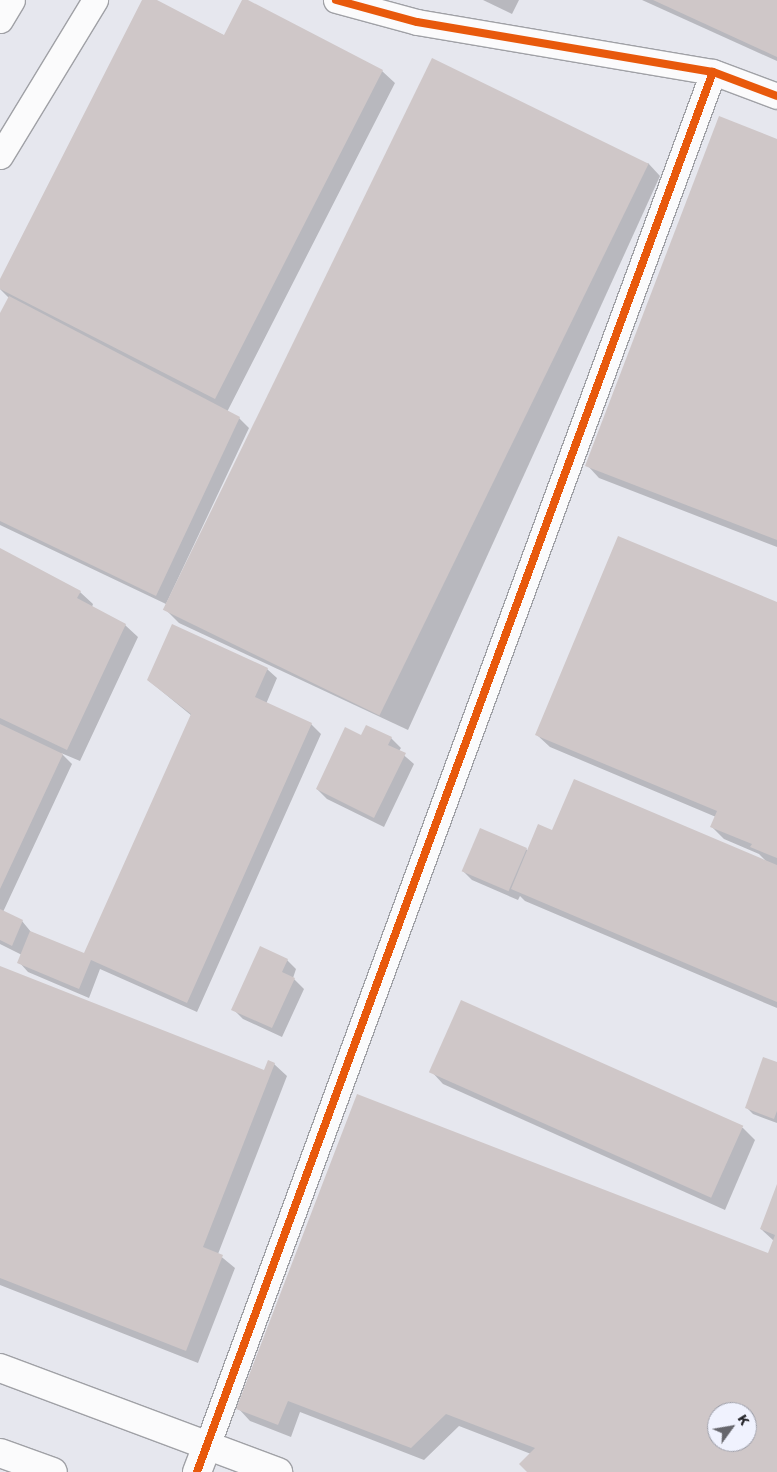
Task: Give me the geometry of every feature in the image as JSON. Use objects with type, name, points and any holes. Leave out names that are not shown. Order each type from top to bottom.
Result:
[{"type":"street","points":[[0,20],[12,0]]},
{"type":"street","points":[[0,156],[95,0]]},
{"type":"street","points":[[336,0],[417,22],[712,72],[777,96]]},
{"type":"street","points":[[196,1472],[712,72]]},
{"type":"street","points":[[0,1368],[278,1472]]},
{"type":"street","points":[[0,1452],[53,1472]]},
{"type":"building","points":[[142,0],[157,0],[224,35],[242,0],[248,0],[383,70],[215,399],[0,289],[0,279]]},
{"type":"building","points":[[653,0],[777,0],[777,57]]},
{"type":"building","points":[[432,58],[649,164],[379,716],[163,610]]},
{"type":"building","points":[[719,116],[777,139],[777,540],[585,466]]},
{"type":"building","points":[[9,296],[240,417],[156,596],[0,521],[0,313]]},
{"type":"building","points":[[618,536],[777,602],[777,858],[750,847],[752,844],[710,827],[717,811],[535,735]]},
{"type":"building","points":[[0,548],[81,591],[77,598],[126,624],[67,750],[0,718]]},
{"type":"building","points":[[172,624],[268,668],[255,697],[312,723],[187,1003],[91,960],[79,989],[17,963],[30,931],[84,953],[191,714],[147,680]]},
{"type":"building","points":[[0,724],[63,754],[0,889]]},
{"type":"building","points":[[366,725],[392,737],[388,745],[406,753],[374,818],[316,789],[345,727],[361,735]]},
{"type":"building","points":[[574,779],[777,865],[777,1002],[511,889],[538,824],[552,830]]},
{"type":"building","points":[[480,828],[527,848],[509,891],[462,871]]},
{"type":"building","points":[[0,909],[23,920],[12,946],[0,940]]},
{"type":"building","points":[[260,946],[288,959],[282,972],[295,978],[272,1028],[231,1010]]},
{"type":"building","points":[[0,966],[264,1070],[268,1060],[275,1063],[203,1247],[223,1255],[186,1351],[0,1278]]},
{"type":"building","points":[[461,1000],[743,1126],[711,1198],[429,1072]]},
{"type":"building","points":[[763,1057],[777,1062],[777,1111],[774,1119],[745,1108]]},
{"type":"building","points":[[357,1094],[768,1253],[775,1235],[760,1229],[777,1184],[777,1472],[527,1472],[519,1464],[535,1448],[446,1414],[411,1448],[288,1401],[278,1425],[236,1409]]},
{"type":"cycle path","points":[[336,0],[417,22],[713,72],[777,96]]},
{"type":"cycle path","points":[[197,1472],[713,72]]}]
